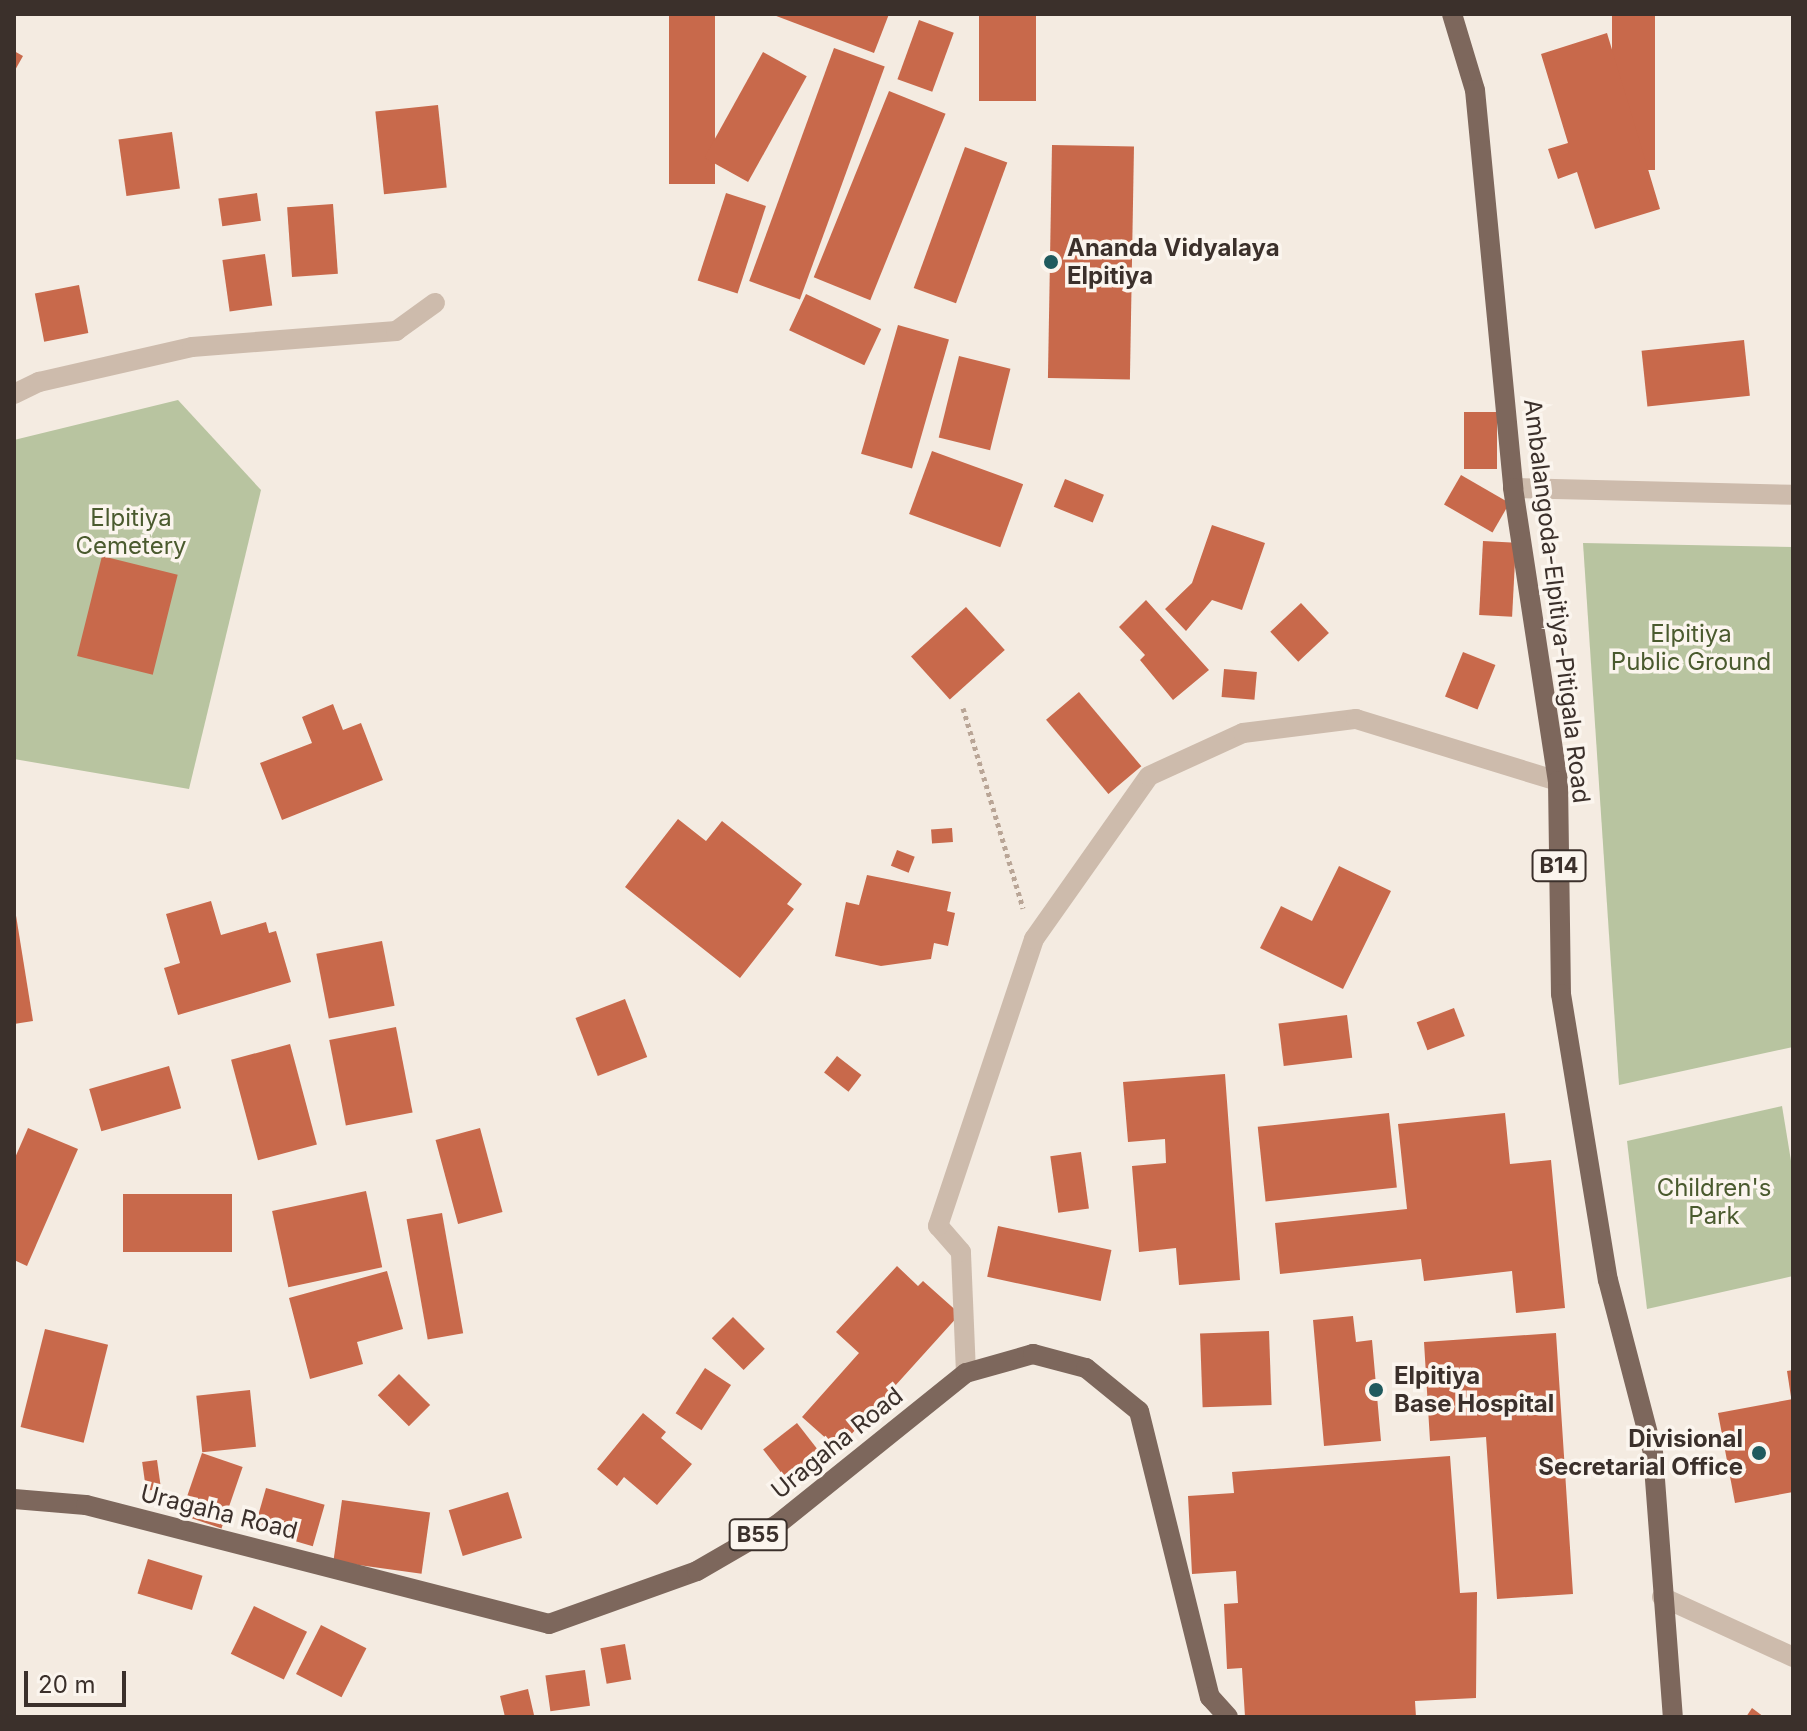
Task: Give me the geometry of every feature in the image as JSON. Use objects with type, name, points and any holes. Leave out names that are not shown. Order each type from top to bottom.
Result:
[{"type":"main road","name":"Ambalangoda-Elpitiya-Pitigala Road","points":[[1452,14],[1475,90],[1513,488],[1558,781],[1561,994],[1608,1280],[1653,1453],[1673,1717]]},
{"type":"main road","name":"Uragaha Road","points":[[14,1499],[86,1505],[549,1624],[697,1571],[778,1524],[966,1373],[1033,1354],[1086,1368],[1139,1411],[1210,1697],[1228,1717]]},
{"type":"street","points":[[14,394],[39,382],[192,347],[396,331],[435,303]]},
{"type":"street","points":[[1513,488],[1793,495]]},
{"type":"street","points":[[966,1373],[961,1252],[938,1226],[1034,939],[1149,776],[1243,733],[1356,719],[1558,781]]},
{"type":"street","points":[[1662,1597],[1793,1657]]},
{"type":"path","points":[[963,708],[1034,939]]},
{"type":"green space","name":"Elpitiya Cemetery","points":[[178,400],[261,490],[189,789],[14,759],[14,440]]},
{"type":"green space","name":"Elpitiya Public Ground","points":[[1583,543],[1793,547],[1793,1047],[1619,1085]]},
{"type":"green space","name":"Children's Park","points":[[1782,1106],[1793,1173],[1793,1276],[1647,1309],[1627,1141]]},
{"type":"building","points":[[669,14],[715,14],[715,184],[669,184]]},
{"type":"building","points":[[771,14],[889,14],[874,53]]},
{"type":"building","points":[[979,14],[1036,14],[1036,101],[979,101]]},
{"type":"building","points":[[1612,14],[1655,14],[1655,170],[1612,170]]},
{"type":"building","points":[[919,20],[954,33],[932,92],[897,79]]},
{"type":"building","points":[[1607,33],[1660,209],[1595,229],[1577,172],[1558,179],[1548,149],[1568,143],[1541,54]]},
{"type":"building","points":[[834,48],[885,66],[800,300],[749,281]]},
{"type":"building","points":[[14,51],[23,56],[14,72]]},
{"type":"building","points":[[763,52],[807,76],[748,182],[704,158]]},
{"type":"building","points":[[889,91],[946,114],[870,300],[814,277]]},
{"type":"building","points":[[438,105],[447,188],[384,194],[375,112]]},
{"type":"building","points":[[172,132],[180,188],[126,196],[119,140]]},
{"type":"building","points":[[1052,145],[1134,146],[1130,379],[1048,378]]},
{"type":"building","points":[[965,147],[1007,162],[956,303],[914,288]]},
{"type":"building","points":[[257,193],[261,221],[222,226],[218,198]]},
{"type":"building","points":[[726,193],[766,206],[738,293],[698,280]]},
{"type":"building","points":[[333,204],[338,274],[292,277],[287,207]]},
{"type":"building","points":[[265,254],[272,305],[230,311],[222,260]]},
{"type":"building","points":[[79,285],[88,333],[44,342],[35,294]]},
{"type":"building","points":[[806,294],[881,329],[864,365],[789,330]]},
{"type":"building","points":[[898,325],[949,340],[912,468],[861,454]]},
{"type":"building","points":[[1744,340],[1750,396],[1647,406],[1642,351]]},
{"type":"building","points":[[959,356],[1010,369],[990,450],[939,438]]},
{"type":"building","points":[[1464,412],[1497,412],[1497,469],[1464,469]]},
{"type":"building","points":[[932,451],[1023,484],[1000,547],[909,514]]},
{"type":"building","points":[[1461,475],[1509,503],[1492,532],[1444,504]]},
{"type":"building","points":[[1065,479],[1104,495],[1093,523],[1054,507]]},
{"type":"building","points":[[1212,525],[1265,543],[1242,610],[1212,600],[1186,631],[1165,609],[1192,583]]},
{"type":"building","points":[[1483,541],[1516,543],[1512,617],[1479,615]]},
{"type":"building","points":[[102,556],[178,575],[153,675],[77,656]]},
{"type":"building","points":[[1146,600],[1209,670],[1173,700],[1140,660],[1145,655],[1119,627]]},
{"type":"building","points":[[1301,603],[1329,633],[1298,662],[1270,632]]},
{"type":"building","points":[[966,607],[1005,650],[950,700],[911,657]]},
{"type":"building","points":[[1463,652],[1495,665],[1477,710],[1445,697]]},
{"type":"building","points":[[1224,669],[1257,672],[1254,700],[1222,697]]},
{"type":"building","points":[[1079,692],[1141,766],[1108,794],[1046,720]]},
{"type":"building","points":[[333,704],[343,730],[361,723],[383,780],[282,820],[260,763],[312,743],[302,717]]},
{"type":"building","points":[[678,819],[706,841],[722,821],[802,884],[787,904],[794,909],[740,978],[625,887]]},
{"type":"building","points":[[952,828],[953,842],[932,843],[931,829]]},
{"type":"building","points":[[897,850],[915,857],[909,873],[891,866]]},
{"type":"building","points":[[1339,866],[1391,891],[1343,989],[1260,948],[1281,906],[1312,921]]},
{"type":"building","points":[[867,875],[951,892],[947,911],[955,913],[948,946],[934,943],[931,959],[881,966],[835,956],[846,902],[859,905]]},
{"type":"building","points":[[211,901],[221,935],[266,922],[269,933],[276,931],[291,982],[178,1015],[164,968],[180,963],[166,914]]},
{"type":"building","points":[[14,903],[33,1021],[14,1024]]},
{"type":"building","points":[[382,941],[395,1006],[329,1019],[316,954]]},
{"type":"building","points":[[625,999],[647,1057],[598,1076],[576,1018]]},
{"type":"building","points":[[1454,1008],[1465,1036],[1427,1050],[1417,1022]]},
{"type":"building","points":[[1347,1015],[1352,1058],[1284,1066],[1279,1023]]},
{"type":"building","points":[[396,1027],[413,1112],[346,1125],[329,1040]]},
{"type":"building","points":[[290,1044],[317,1144],[258,1160],[231,1060]]},
{"type":"building","points":[[837,1056],[861,1075],[848,1092],[824,1073]]},
{"type":"building","points":[[169,1066],[181,1108],[101,1131],[89,1089]]},
{"type":"building","points":[[1225,1074],[1240,1280],[1179,1285],[1176,1248],[1139,1252],[1132,1166],[1166,1163],[1165,1139],[1128,1142],[1123,1082]]},
{"type":"building","points":[[1389,1113],[1397,1188],[1266,1201],[1258,1127]]},
{"type":"building","points":[[1505,1113],[1510,1164],[1551,1160],[1565,1308],[1516,1313],[1512,1271],[1424,1281],[1421,1259],[1280,1274],[1275,1223],[1407,1209],[1398,1124]]},
{"type":"building","points":[[28,1128],[78,1149],[27,1266],[14,1260],[14,1160]]},
{"type":"building","points":[[480,1128],[503,1212],[458,1224],[436,1140]]},
{"type":"building","points":[[1081,1152],[1089,1208],[1058,1213],[1050,1156]]},
{"type":"building","points":[[366,1191],[382,1267],[288,1287],[272,1211]]},
{"type":"building","points":[[123,1194],[232,1194],[232,1252],[123,1252]]},
{"type":"building","points":[[442,1213],[463,1333],[428,1339],[407,1219]]},
{"type":"building","points":[[998,1226],[1111,1250],[1101,1301],[987,1277]]},
{"type":"building","points":[[897,1266],[918,1286],[923,1281],[960,1314],[838,1449],[802,1417],[859,1353],[836,1332]]},
{"type":"building","points":[[387,1271],[403,1329],[357,1342],[363,1364],[310,1379],[289,1298]]},
{"type":"building","points":[[1353,1316],[1356,1342],[1372,1340],[1381,1441],[1324,1446],[1313,1320]]},
{"type":"building","points":[[733,1317],[765,1349],[744,1370],[712,1338]]},
{"type":"building","points":[[45,1329],[108,1345],[84,1443],[21,1427]]},
{"type":"building","points":[[1269,1331],[1272,1405],[1203,1407],[1200,1333]]},
{"type":"building","points":[[1556,1333],[1573,1594],[1497,1599],[1486,1437],[1430,1441],[1424,1342]]},
{"type":"building","points":[[705,1368],[731,1385],[702,1430],[676,1413]]},
{"type":"building","points":[[1793,1370],[1793,1397],[1791,1397],[1787,1371]]},
{"type":"building","points":[[399,1374],[430,1405],[409,1426],[378,1395]]},
{"type":"building","points":[[250,1390],[256,1447],[202,1452],[196,1396]]},
{"type":"building","name":"Divisional Secretarial Office","points":[[1793,1399],[1793,1492],[1735,1503],[1718,1413]]},
{"type":"building","points":[[643,1413],[666,1432],[661,1438],[692,1464],[657,1505],[624,1477],[617,1486],[597,1469]]},
{"type":"building","points":[[797,1423],[820,1452],[786,1479],[763,1449]]},
{"type":"building","points":[[202,1453],[243,1467],[221,1528],[181,1514]]},
{"type":"building","points":[[1450,1456],[1460,1593],[1477,1592],[1476,1698],[1415,1701],[1416,1717],[1245,1717],[1242,1668],[1227,1669],[1224,1604],[1238,1603],[1236,1571],[1192,1574],[1188,1496],[1234,1493],[1232,1472]]},
{"type":"building","points":[[157,1460],[161,1489],[146,1491],[142,1462]]},
{"type":"building","points":[[266,1488],[325,1505],[313,1546],[254,1529]]},
{"type":"building","points":[[508,1492],[522,1538],[463,1556],[449,1510]]},
{"type":"building","points":[[342,1500],[430,1512],[422,1574],[333,1561]]},
{"type":"building","points":[[148,1559],[203,1576],[192,1610],[137,1593]]},
{"type":"building","points":[[254,1606],[307,1632],[284,1679],[231,1654]]},
{"type":"building","points":[[321,1625],[366,1648],[341,1697],[296,1674]]},
{"type":"building","points":[[625,1644],[631,1679],[607,1684],[600,1648]]},
{"type":"building","points":[[585,1670],[590,1706],[550,1711],[545,1676]]},
{"type":"building","points":[[528,1689],[534,1715],[505,1717],[500,1696]]},
{"type":"building","points":[[1752,1708],[1764,1717],[1746,1717]]},
{"type":"place","name":"Ananda Vidyalaya Elpitiya","points":[[1051,262]]},
{"type":"place","name":"Elpitiya Base Hospital","points":[[1376,1390]]},
{"type":"place","name":"Divisional Secretarial Office","points":[[1759,1453]]}]
